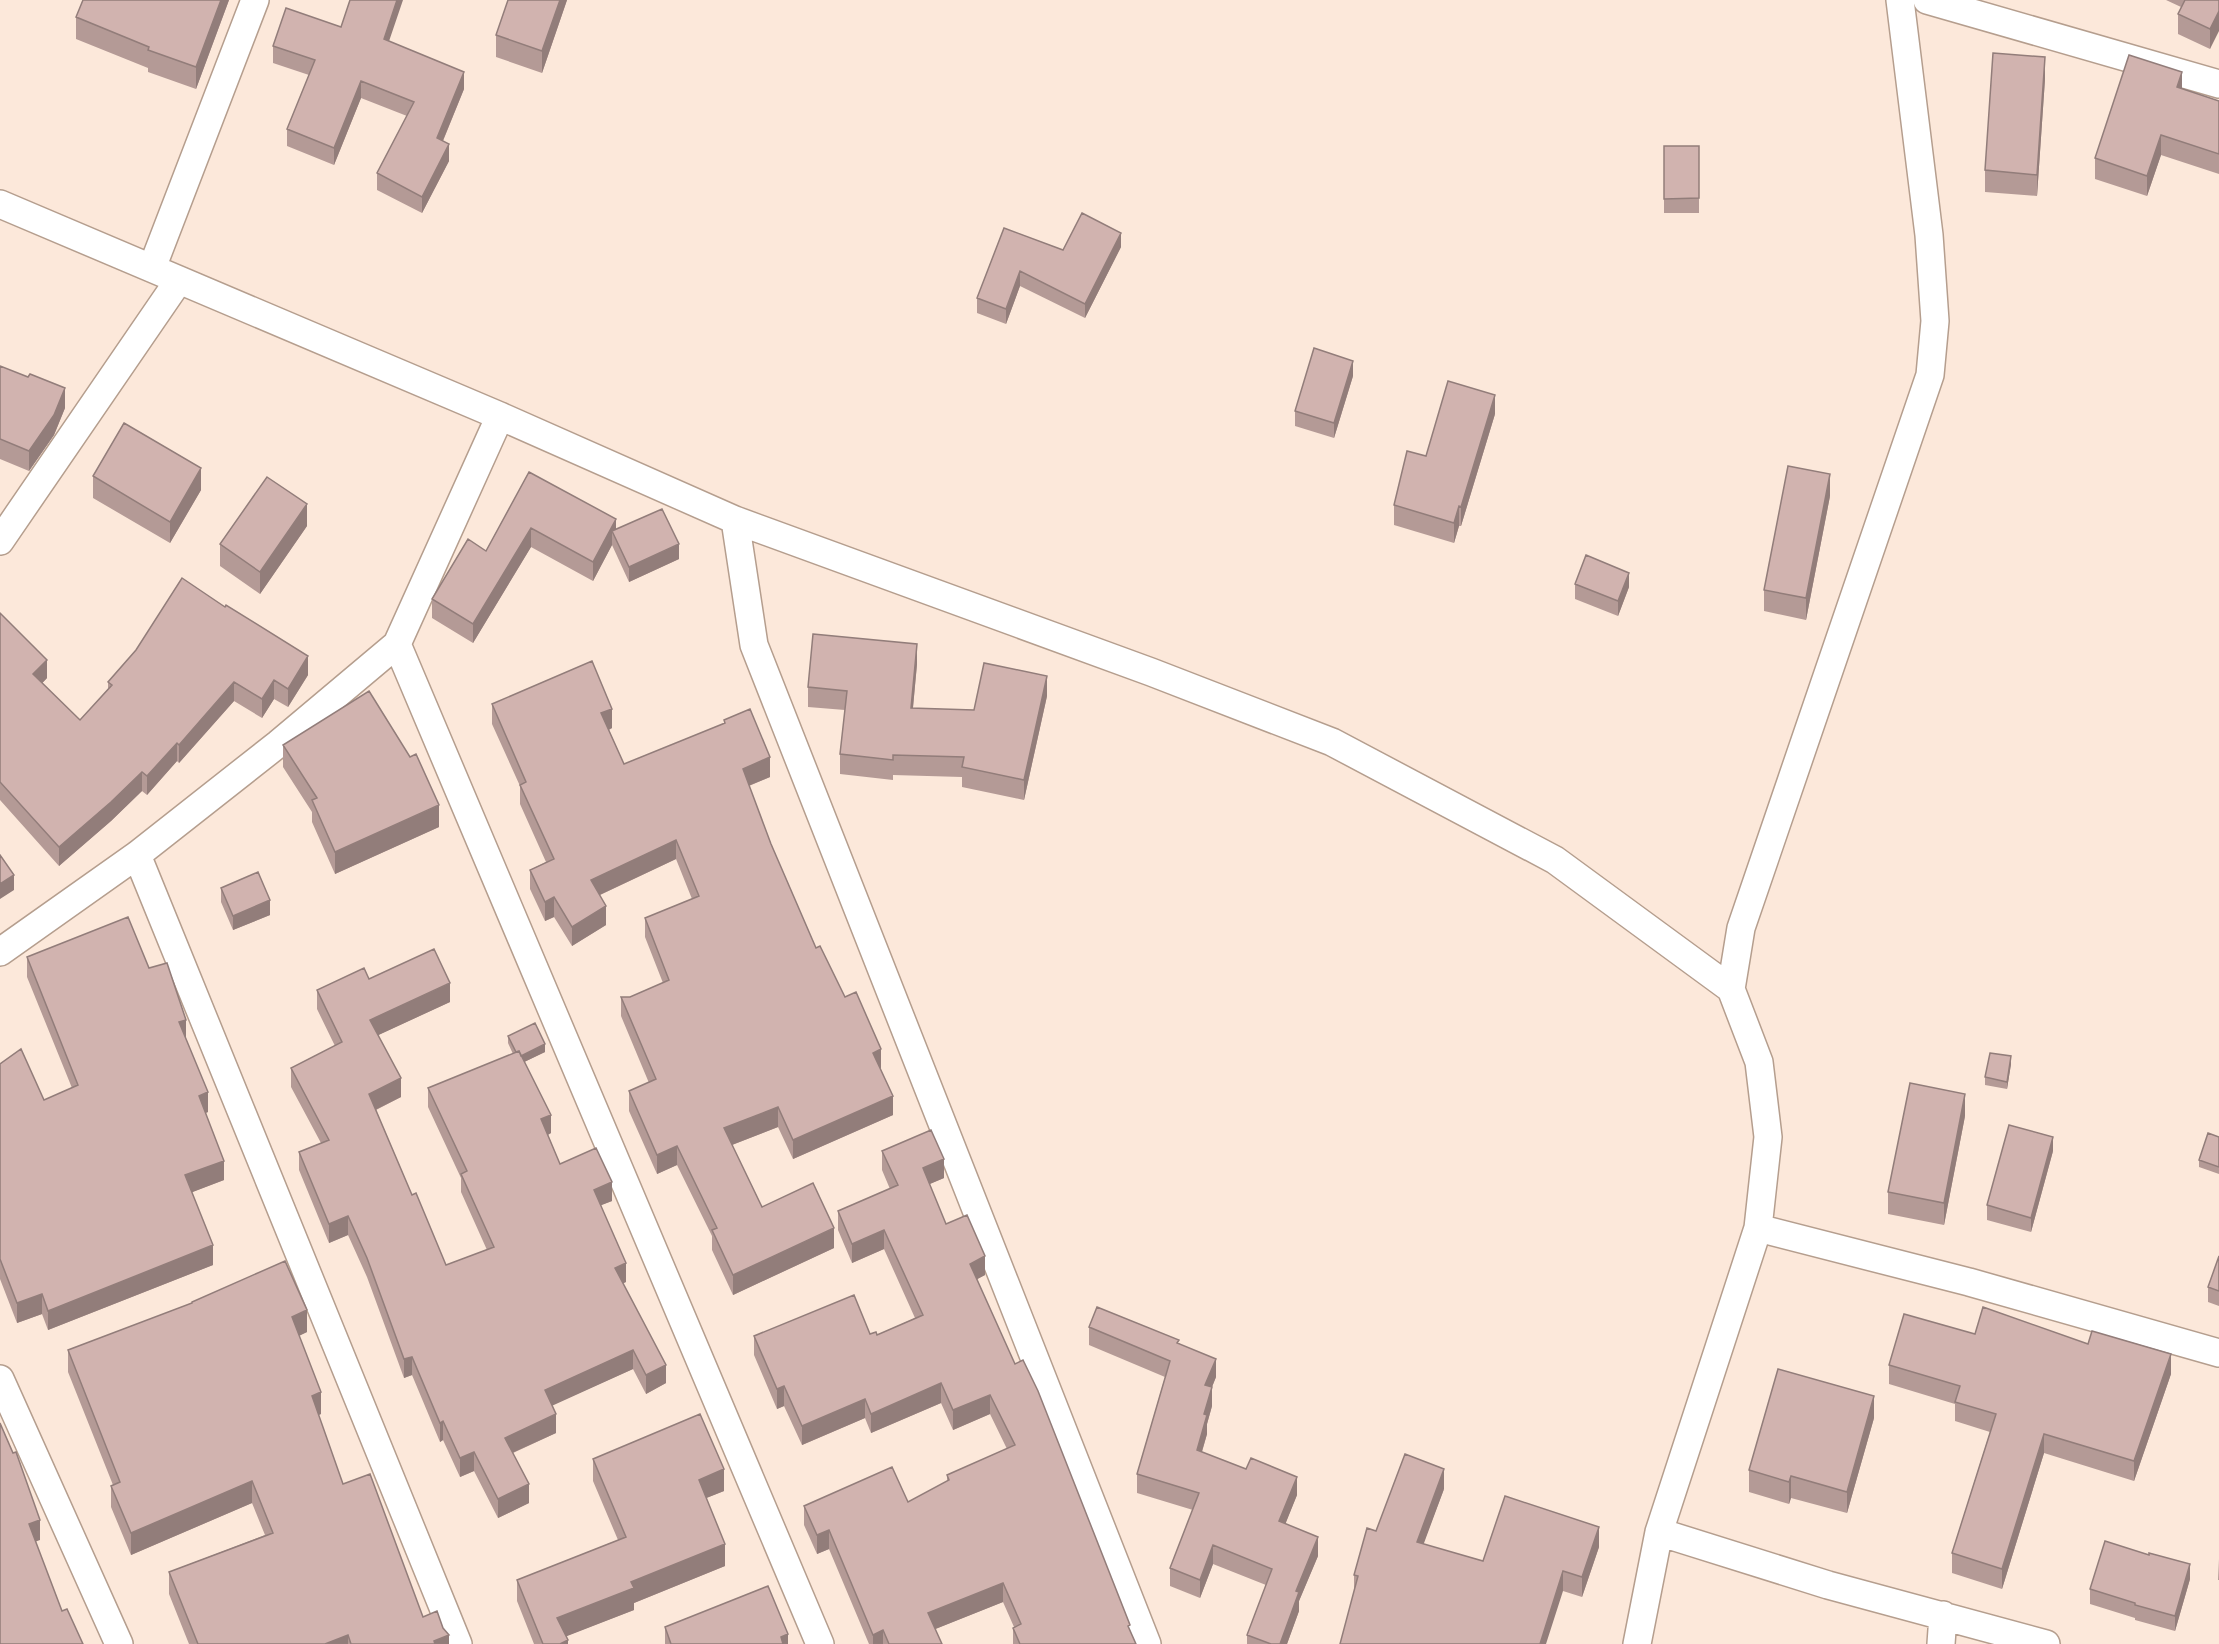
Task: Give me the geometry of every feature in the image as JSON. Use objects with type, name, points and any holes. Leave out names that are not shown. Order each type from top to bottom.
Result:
[{"type":"street","points":[[152,268],[255,0]]},
{"type":"street","points":[[1637,1644],[1659,1532],[1758,1228],[1768,1137],[1759,1062],[1731,989],[1741,928],[1930,375],[1935,321],[1929,235],[1900,0]]},
{"type":"street","points":[[1927,0],[2219,84]]},
{"type":"street","points":[[0,204],[500,416],[735,520],[1140,668],[1332,742],[1555,860],[1731,989]]},
{"type":"street","points":[[0,541],[179,280]]},
{"type":"street","points":[[0,952],[137,855],[278,744],[397,644],[500,416]]},
{"type":"street","points":[[735,520],[754,645],[1147,1644]]},
{"type":"street","points":[[397,644],[820,1644]]},
{"type":"street","points":[[137,855],[458,1644]]},
{"type":"street","points":[[1758,1228],[1969,1282],[2219,1353]]},
{"type":"street","points":[[0,1379],[119,1644]]},
{"type":"street","points":[[1659,1532],[1828,1585],[2046,1644]]},
{"type":"street","points":[[1941,1644],[1943,1615]]},
{"type":"building","points":[[83,0],[221,0],[196,67],[148,50],[149,47],[76,17]]},
{"type":"building","points":[[350,0],[397,0],[384,39],[464,72],[437,138],[449,144],[422,197],[377,173],[414,102],[361,81],[334,148],[287,129],[315,60],[273,46],[286,8],[341,27]]},
{"type":"building","points":[[508,0],[560,0],[542,51],[496,35]]},
{"type":"building","points":[[2185,0],[2219,0],[2219,11],[2210,29],[2178,14]]},
{"type":"building","points":[[1993,53],[2045,57],[2037,175],[1985,170]]},
{"type":"building","points":[[2129,55],[2182,72],[2177,87],[2219,101],[2219,154],[2161,135],[2147,176],[2095,158]]},
{"type":"building","points":[[1664,146],[1699,146],[1699,198],[1664,199]]},
{"type":"building","points":[[1082,213],[1121,233],[1085,304],[1020,271],[1006,309],[977,298],[1004,228],[1063,250]]},
{"type":"building","points":[[1314,348],[1353,361],[1334,423],[1295,411]]},
{"type":"building","points":[[0,366],[28,377],[30,374],[65,388],[54,415],[29,451],[0,439]]},
{"type":"building","points":[[1448,381],[1495,395],[1454,523],[1394,505],[1407,451],[1426,456]]},
{"type":"building","points":[[124,423],[201,468],[170,522],[93,476]]},
{"type":"building","points":[[1788,466],[1830,474],[1806,598],[1764,590]]},
{"type":"building","points":[[529,472],[616,519],[593,562],[531,528],[473,624],[432,599],[468,539],[486,551]]},
{"type":"building","points":[[267,477],[307,504],[260,572],[220,544]]},
{"type":"building","points":[[662,509],[679,544],[629,567],[612,531]]},
{"type":"building","points":[[1586,555],[1629,573],[1618,601],[1575,584]]},
{"type":"building","points":[[182,578],[225,607],[226,605],[308,656],[288,689],[274,680],[262,699],[234,682],[179,745],[177,743],[147,776],[142,772],[59,847],[0,782],[0,613],[47,660],[33,674],[80,720],[112,685],[108,682],[136,650]]},
{"type":"building","points":[[813,634],[917,644],[911,708],[974,710],[984,663],[1047,676],[1024,780],[962,767],[964,757],[893,755],[893,760],[840,754],[847,691],[808,687]]},
{"type":"building","points":[[592,661],[612,709],[601,713],[624,764],[725,723],[724,720],[750,709],[770,757],[743,769],[771,844],[816,948],[820,946],[845,997],[856,992],[881,1049],[873,1053],[893,1096],[793,1140],[778,1107],[724,1128],[762,1207],[813,1183],[834,1228],[733,1275],[712,1230],[717,1228],[677,1146],[657,1155],[629,1091],[656,1079],[621,997],[630,997],[669,980],[645,918],[699,896],[676,840],[591,880],[606,906],[572,927],[554,897],[545,902],[530,870],[554,859],[520,785],[526,782],[492,704]]},
{"type":"building","points":[[369,691],[410,757],[416,754],[439,805],[335,852],[312,800],[317,798],[283,745]]},
{"type":"building","points":[[0,855],[14,875],[0,884]]},
{"type":"building","points":[[258,872],[270,900],[233,916],[221,888]]},
{"type":"building","points":[[128,917],[149,968],[167,963],[186,1020],[179,1022],[208,1092],[199,1096],[224,1161],[185,1175],[213,1245],[48,1311],[42,1294],[17,1303],[0,1259],[0,1064],[21,1049],[44,1100],[78,1085],[27,957]]},
{"type":"building","points":[[434,949],[450,983],[370,1020],[401,1078],[369,1094],[412,1195],[416,1193],[446,1265],[494,1247],[461,1174],[467,1171],[428,1088],[519,1051],[551,1115],[541,1119],[560,1164],[596,1148],[612,1182],[594,1190],[626,1263],[615,1268],[666,1365],[646,1375],[633,1350],[545,1390],[556,1414],[505,1438],[529,1484],[498,1499],[474,1452],[460,1458],[443,1421],[440,1423],[412,1357],[404,1359],[367,1258],[348,1216],[329,1224],[299,1152],[329,1140],[291,1068],[342,1042],[317,990],[364,968],[369,979]]},
{"type":"building","points":[[535,1023],[545,1044],[521,1056],[519,1051],[516,1052],[508,1036]]},
{"type":"building","points":[[1990,1053],[2011,1056],[2007,1082],[1985,1077]]},
{"type":"building","points":[[1910,1083],[1965,1094],[1944,1203],[1888,1192]]},
{"type":"building","points":[[2009,1125],[2053,1137],[2031,1218],[1987,1205]]},
{"type":"building","points":[[931,1130],[944,1159],[923,1168],[946,1224],[967,1215],[985,1256],[970,1264],[1015,1364],[1023,1360],[1038,1391],[1136,1644],[1020,1644],[1013,1628],[1021,1624],[1003,1583],[928,1613],[942,1644],[889,1644],[883,1630],[873,1635],[829,1530],[817,1535],[804,1506],[892,1467],[908,1502],[949,1480],[947,1475],[1015,1445],[990,1395],[953,1410],[941,1383],[871,1414],[865,1399],[802,1426],[784,1386],[777,1389],[754,1336],[854,1295],[870,1334],[876,1332],[877,1335],[923,1315],[884,1230],[852,1244],[838,1211],[898,1185],[882,1151]]},
{"type":"building","points":[[2208,1133],[2219,1137],[2219,1167],[2199,1160]]},
{"type":"building","points":[[2219,1256],[2219,1291],[2208,1287]]},
{"type":"building","points":[[285,1261],[307,1310],[292,1317],[321,1392],[312,1396],[343,1484],[370,1474],[423,1617],[437,1611],[443,1628],[449,1635],[434,1641],[435,1644],[351,1644],[348,1635],[325,1644],[198,1644],[169,1572],[273,1533],[252,1481],[131,1533],[111,1486],[120,1482],[68,1350],[192,1303]]},
{"type":"building","points":[[1097,1307],[1179,1340],[1177,1343],[1216,1359],[1205,1385],[1212,1387],[1197,1450],[1246,1469],[1251,1458],[1297,1477],[1279,1521],[1318,1537],[1296,1591],[1299,1592],[1280,1644],[1271,1644],[1247,1635],[1272,1569],[1213,1545],[1200,1580],[1170,1568],[1199,1493],[1137,1474],[1170,1361],[1089,1327]]},
{"type":"building","points":[[1983,1307],[2088,1344],[2092,1331],[2171,1354],[2134,1461],[2044,1434],[2002,1569],[1952,1553],[1996,1414],[1955,1402],[1960,1386],[1889,1365],[1904,1314],[1975,1334]]},
{"type":"building","points":[[1778,1369],[1874,1396],[1847,1492],[1791,1476],[1789,1482],[1749,1470]]},
{"type":"building","points":[[700,1414],[724,1469],[699,1480],[725,1544],[631,1582],[634,1588],[557,1618],[568,1640],[560,1644],[543,1644],[517,1580],[626,1537],[593,1459]]},
{"type":"building","points":[[0,1423],[13,1453],[16,1452],[40,1520],[29,1524],[62,1611],[67,1609],[83,1644],[0,1644]]},
{"type":"building","points":[[1405,1454],[1444,1469],[1417,1542],[1483,1561],[1505,1496],[1599,1527],[1582,1577],[1563,1571],[1540,1644],[1340,1644],[1358,1576],[1354,1575],[1367,1528],[1376,1531]]},
{"type":"building","points":[[2105,1541],[2149,1555],[2149,1553],[2190,1564],[2175,1616],[2090,1589]]},
{"type":"building","points":[[768,1586],[788,1634],[781,1637],[783,1644],[671,1644],[665,1627]]}]
